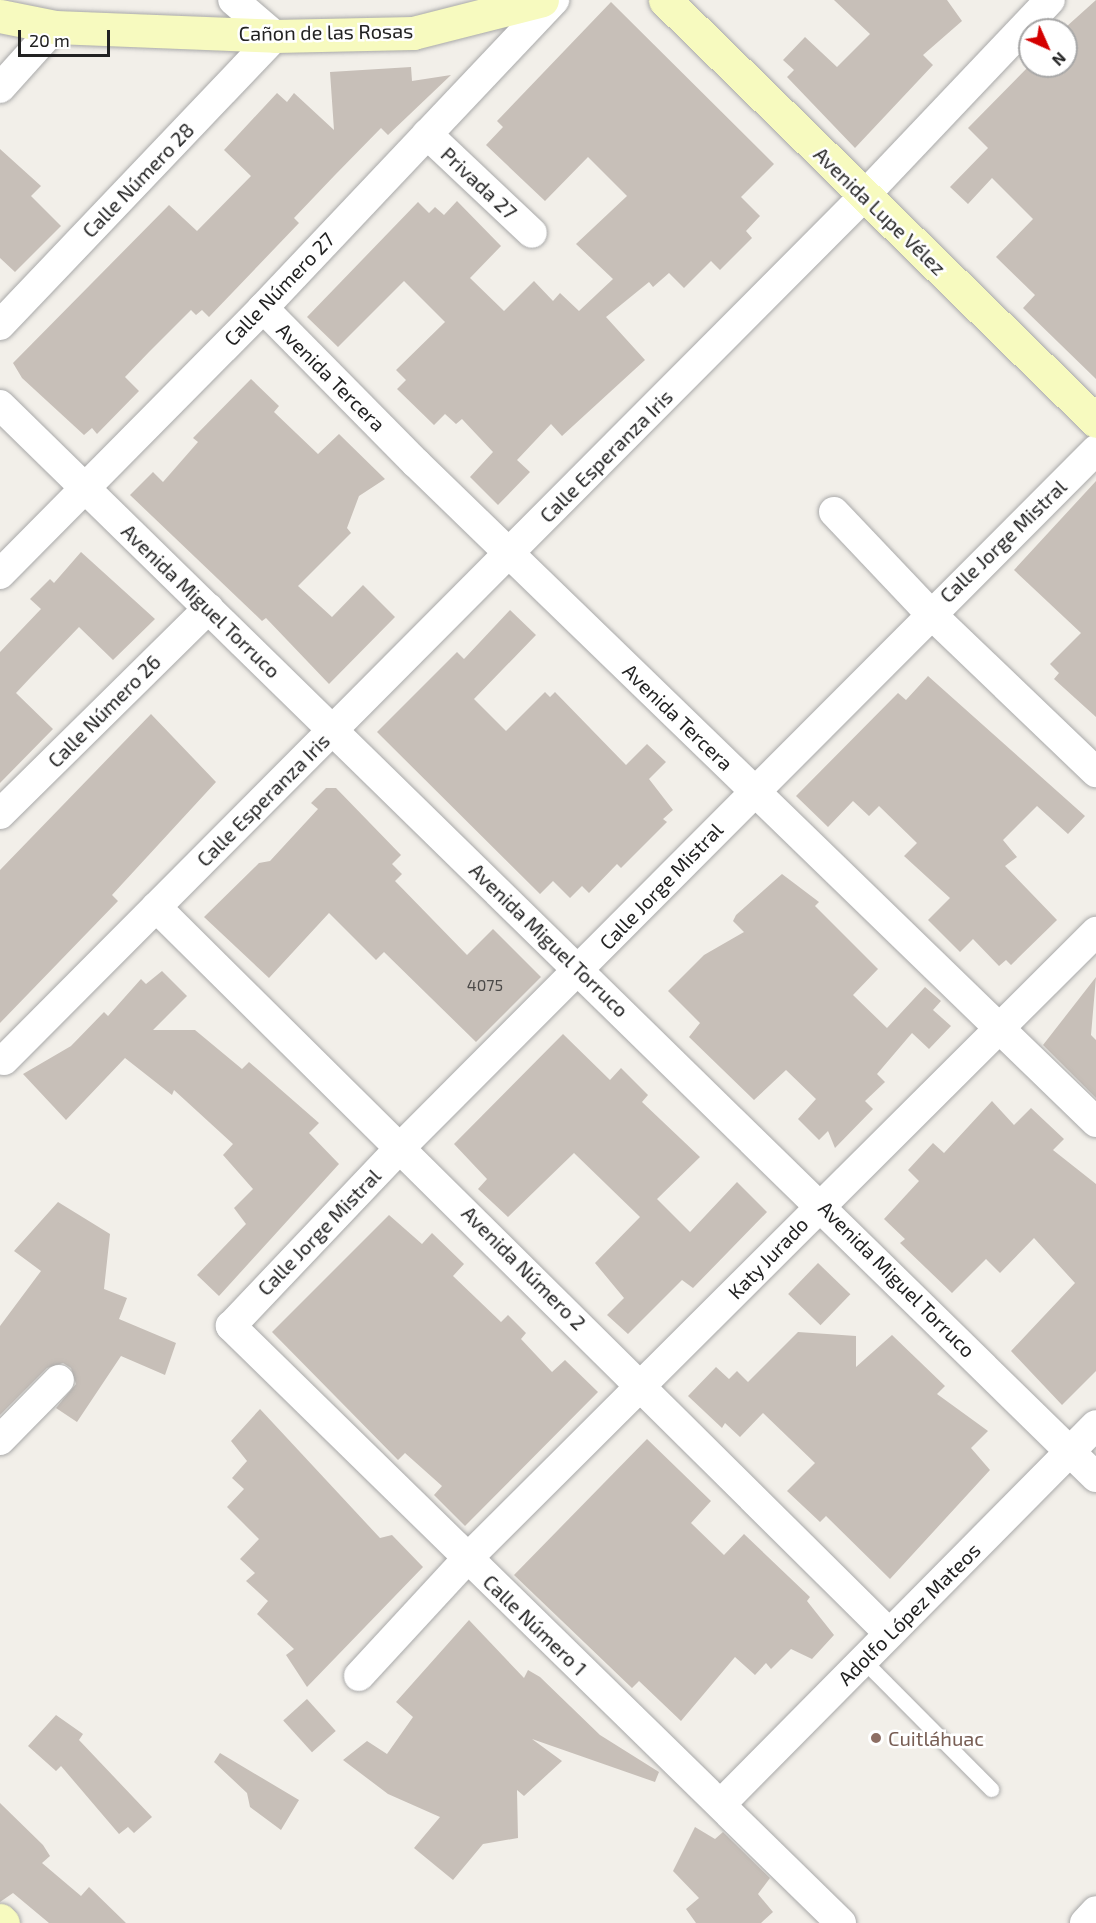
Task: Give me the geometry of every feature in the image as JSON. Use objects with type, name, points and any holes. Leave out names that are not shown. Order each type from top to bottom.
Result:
[{"type":"street","points":[[233,0],[275,36]]},
{"type":"street","name":"Cañon de las Rosas","points":[[0,16],[55,27],[275,36],[413,33],[542,0]]},
{"type":"street","name":"Calle Número 27","points":[[0,574],[84,486],[263,308],[554,0]]},
{"type":"street","name":"Avenida Lupe Vélez","points":[[665,0],[1096,421]]},
{"type":"street","name":"Calle Esperanza Iris","points":[[4,1060],[864,196],[1050,0]]},
{"type":"street","points":[[0,88],[55,27]]},
{"type":"street","name":"Calle Número 28","points":[[0,325],[275,36]]},
{"type":"street","name":"Privada 27","points":[[427,134],[531,233]]},
{"type":"street","name":"Avenida Tercera","points":[[263,308],[510,553],[1096,1122]]},
{"type":"street","name":"Avenida Miguel Torruco","points":[[0,405],[821,1203],[1096,1477]]},
{"type":"street","name":"Calle Jorge Mistral","points":[[231,1326],[401,1147],[579,970],[930,613],[1096,450]]},
{"type":"street","points":[[834,512],[930,613],[1096,772]]},
{"type":"street","name":"Calle Número 26","points":[[0,814],[209,608]]},
{"type":"street","name":"Avenida Número 2","points":[[156,907],[643,1386],[889,1634]]},
{"type":"street","name":"Katy Jurado","points":[[359,1676],[466,1560],[643,1386],[821,1203],[1096,932]]},
{"type":"street","name":"Calle Número 1","points":[[231,1326],[466,1560],[722,1804],[841,1923]]},
{"type":"street","points":[[0,1440],[59,1380]]},
{"type":"street","name":"Adolfo López Mateos","points":[[722,1804],[1096,1425]]},
{"type":"street","points":[[1085,1923],[1096,1911]]},
{"type":"lane","points":[[863,1660],[991,1789]]},
{"type":"building","points":[[834,0],[947,0],[962,21],[923,55],[933,65],[855,148],[787,77],[794,70],[783,60],[805,37],[837,67],[870,34]]},
{"type":"building","points":[[1096,0],[1096,379],[1023,308],[1035,295],[996,257],[1033,219],[992,178],[968,204],[950,187],[988,148],[968,128],[1018,77],[1078,78],[1078,18],[1076,18]]},
{"type":"building","points":[[611,2],[774,164],[741,197],[760,216],[746,231],[752,238],[720,270],[711,261],[684,288],[669,273],[653,287],[649,282],[606,317],[645,360],[562,436],[551,424],[517,460],[530,472],[498,505],[470,477],[493,452],[462,419],[456,424],[445,414],[434,425],[397,389],[406,380],[396,370],[445,322],[404,281],[338,347],[307,317],[418,202],[429,213],[435,207],[444,215],[457,201],[501,246],[470,278],[504,311],[534,281],[553,301],[560,293],[579,311],[613,279],[576,244],[627,196],[588,157],[545,201],[486,145],[503,127],[497,121]]},
{"type":"building","points":[[411,67],[412,81],[451,75],[388,135],[381,128],[294,218],[299,223],[209,317],[202,310],[196,315],[191,310],[149,352],[125,377],[139,391],[97,434],[92,428],[84,435],[22,378],[13,363],[169,205],[197,231],[251,176],[224,150],[277,93],[287,102],[294,93],[334,130],[330,72]]},
{"type":"building","points":[[0,149],[41,186],[31,196],[61,226],[15,272],[0,258]]},
{"type":"building","points":[[251,379],[279,406],[274,412],[318,454],[339,434],[385,479],[359,496],[347,528],[351,533],[298,586],[332,617],[363,585],[395,617],[329,684],[266,618],[262,621],[130,495],[153,472],[163,482],[198,442],[193,438]]},
{"type":"building","points":[[1096,481],[1096,717],[1054,679],[1059,673],[1050,664],[1081,633],[1014,570]]},
{"type":"building","points":[[81,552],[155,619],[113,660],[79,627],[31,677],[16,693],[53,729],[0,783],[0,652],[41,609],[30,599],[50,579],[54,583]]},
{"type":"building","points":[[510,610],[536,635],[474,699],[506,731],[545,692],[550,697],[555,692],[626,765],[647,744],[666,762],[649,779],[673,810],[663,819],[667,822],[621,868],[617,864],[589,893],[582,886],[570,898],[553,881],[540,894],[377,732],[457,652],[464,659]]},
{"type":"building","points":[[928,676],[1085,816],[1068,834],[1037,806],[1003,840],[1017,857],[1005,866],[1057,920],[1011,965],[1006,960],[999,966],[973,939],[960,952],[928,920],[950,898],[904,856],[917,843],[879,806],[869,816],[853,801],[828,827],[796,796],[898,693],[906,700]]},
{"type":"building","points":[[151,714],[216,782],[112,895],[118,901],[0,1023],[0,870]]},
{"type":"building","points":[[326,788],[336,788],[401,855],[392,864],[402,874],[395,881],[467,955],[493,929],[541,977],[476,1042],[384,952],[376,960],[329,913],[269,978],[204,917],[259,863],[270,861],[318,809],[311,803]]},
{"type":"building","points":[[782,874],[819,902],[815,906],[878,969],[853,995],[887,1028],[925,987],[941,1001],[933,1010],[951,1026],[929,1049],[912,1033],[877,1074],[885,1082],[865,1101],[873,1109],[835,1148],[828,1131],[819,1140],[798,1119],[816,1099],[786,1070],[754,1100],[689,1037],[700,1023],[668,991],[704,955],[744,932],[733,921],[736,915]]},
{"type":"building","points":[[162,971],[187,996],[153,1030],[195,1030],[242,1069],[249,1062],[319,1123],[309,1133],[339,1164],[219,1296],[197,1275],[246,1224],[234,1208],[253,1189],[223,1155],[233,1144],[174,1090],[172,1095],[125,1058],[66,1120],[23,1074],[71,1046],[104,1012],[108,1016],[141,979],[146,984]]},
{"type":"building","points":[[1096,977],[1091,1035],[1096,1040],[1096,1098],[1043,1045]]},
{"type":"building","points":[[563,1034],[610,1080],[621,1068],[648,1095],[642,1102],[700,1157],[657,1199],[690,1232],[737,1182],[767,1212],[693,1288],[682,1280],[628,1334],[607,1315],[624,1298],[595,1263],[640,1217],[574,1153],[508,1217],[478,1189],[487,1179],[454,1144]]},
{"type":"building","points":[[992,1101],[1014,1125],[1031,1108],[1064,1139],[1053,1150],[1096,1184],[1096,1371],[1062,1405],[1011,1351],[1075,1283],[1034,1238],[1000,1273],[986,1259],[952,1293],[900,1243],[905,1239],[884,1219],[919,1181],[908,1170],[933,1143],[944,1153]]},
{"type":"building","points":[[58,1202],[110,1234],[104,1289],[127,1298],[119,1319],[176,1343],[165,1375],[121,1356],[77,1422],[56,1408],[76,1384],[71,1368],[63,1363],[47,1368],[0,1415],[0,1326],[41,1271],[14,1251]]},
{"type":"building","points":[[389,1215],[422,1244],[432,1233],[464,1264],[453,1276],[501,1322],[508,1315],[526,1333],[521,1339],[552,1372],[565,1360],[598,1392],[465,1526],[434,1495],[442,1486],[405,1453],[398,1460],[272,1332]]},
{"type":"building","points":[[818,1263],[850,1294],[820,1325],[788,1294]]},
{"type":"building","points":[[798,1332],[856,1336],[856,1367],[892,1335],[945,1386],[937,1394],[988,1431],[971,1448],[990,1470],[890,1579],[826,1516],[820,1522],[787,1491],[815,1463],[763,1413],[740,1437],[725,1423],[722,1428],[688,1396],[716,1367],[729,1379],[737,1371],[748,1382]]},
{"type":"building","points":[[260,1409],[380,1538],[392,1535],[423,1567],[307,1687],[286,1655],[294,1649],[257,1614],[268,1601],[246,1581],[255,1573],[240,1559],[259,1539],[227,1507],[244,1489],[232,1478],[247,1461],[231,1441]]},
{"type":"building","points":[[647,1439],[711,1501],[691,1523],[724,1555],[744,1534],[810,1597],[807,1601],[834,1635],[812,1659],[791,1649],[771,1669],[766,1663],[755,1675],[735,1657],[681,1721],[639,1681],[632,1688],[514,1575]]},
{"type":"building","points":[[469,1620],[524,1678],[528,1670],[540,1677],[600,1735],[659,1772],[655,1782],[532,1739],[562,1761],[524,1796],[517,1790],[518,1838],[483,1844],[453,1880],[414,1848],[440,1817],[388,1794],[343,1760],[367,1741],[387,1754],[413,1717],[396,1702]]},
{"type":"building","points":[[307,1699],[336,1731],[312,1752],[283,1720]]},
{"type":"building","points":[[56,1715],[83,1734],[79,1740],[152,1817],[134,1833],[128,1827],[119,1834],[61,1766],[56,1771],[28,1746]]},
{"type":"building","points":[[220,1753],[299,1800],[281,1830],[250,1807],[247,1793],[214,1762]]},
{"type":"building","points":[[0,1803],[43,1845],[50,1856],[42,1863],[81,1896],[89,1887],[126,1923],[49,1923],[13,1893],[0,1902]]},
{"type":"building","points":[[695,1827],[715,1839],[723,1832],[770,1878],[758,1894],[773,1912],[761,1923],[696,1923],[686,1909],[699,1898],[673,1871]]},
{"type":"place","name":"Cuitláhuac","points":[[876,1738]]}]
